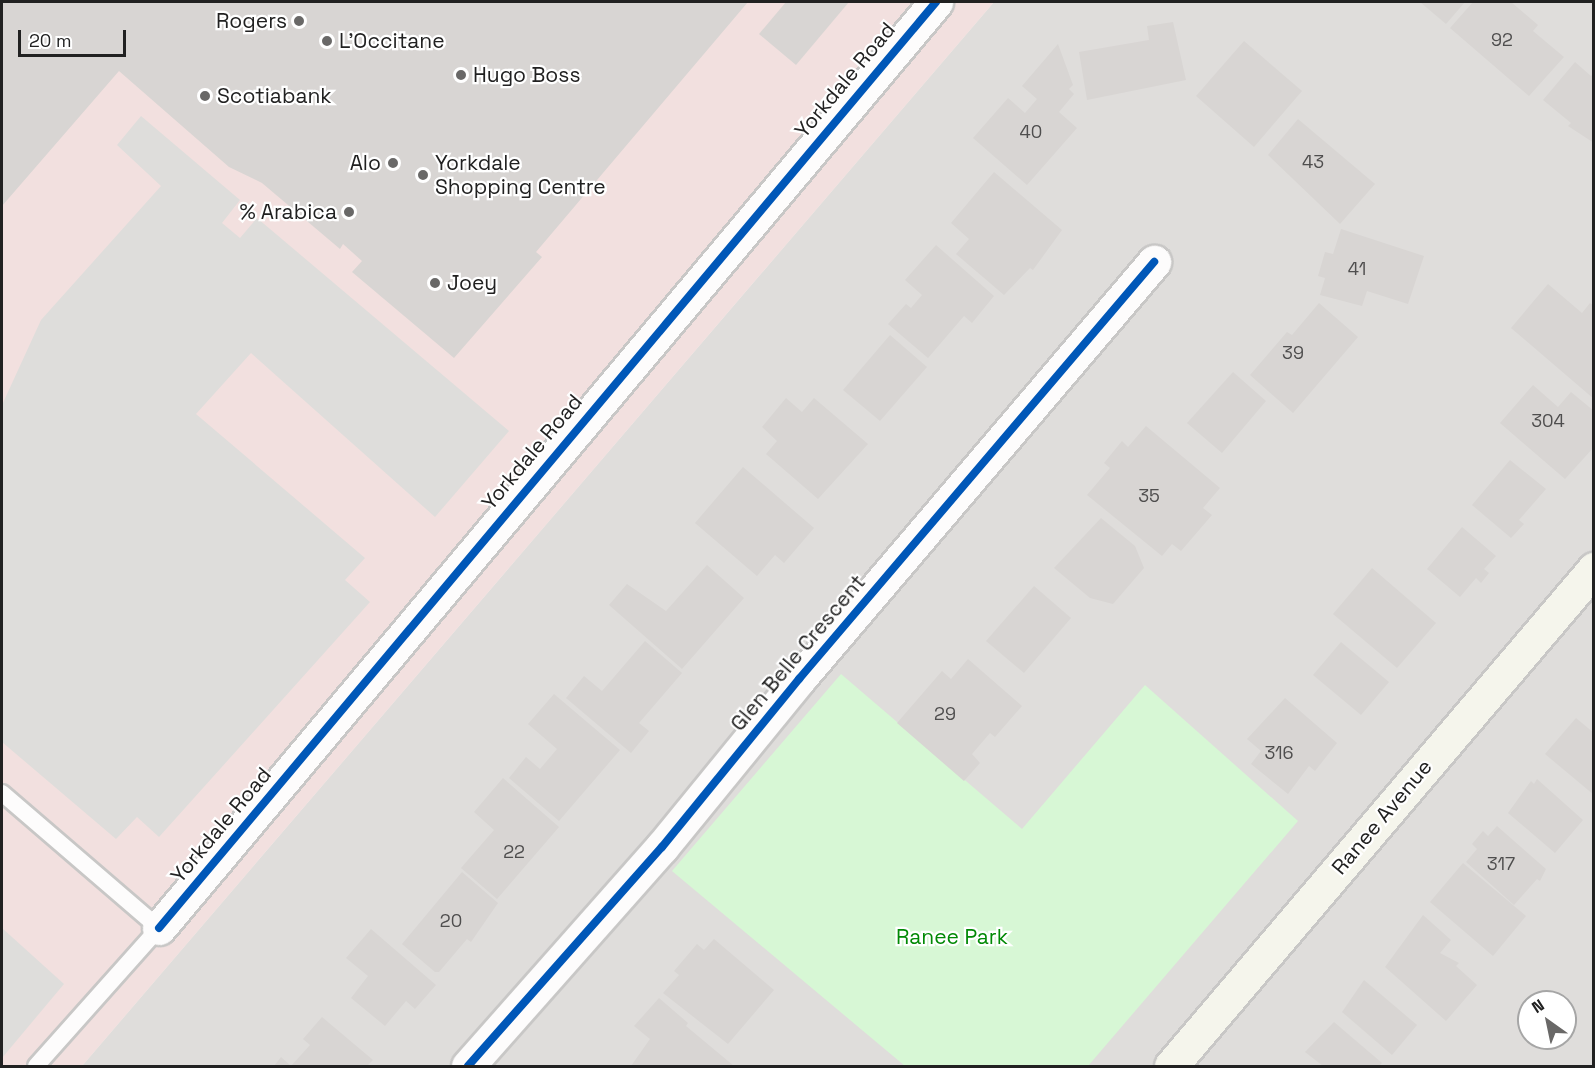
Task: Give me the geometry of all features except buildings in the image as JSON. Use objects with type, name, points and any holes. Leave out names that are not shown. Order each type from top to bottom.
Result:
[{"type":"street","name":"Yorkdale Road","points":[[159,928],[936,2]]},
{"type":"street","name":"Glen Belle Crescent","points":[[468,1066],[663,847],[799,679],[1154,262]]},
{"type":"street","name":"Ranee Avenue","points":[[1171,1066],[1593,569]]},
{"type":"lane","points":[[2,793],[159,928],[36,1066]]},
{"type":"shaded area","points":[[2,2],[994,2],[82,1066],[2,1066]]},
{"type":"shaded area","points":[[994,2],[1593,2],[1593,1066],[82,1066]]},
{"type":"shaded area","points":[[141,116],[240,200],[222,223],[240,238],[257,218],[509,431],[435,517],[251,353],[196,414],[365,558],[345,580],[370,602],[159,837],[137,817],[116,839],[2,742],[2,405],[41,320],[161,186],[117,145]]},
{"type":"shaded area","points":[[2,928],[64,984],[2,1058]]},
{"type":"green space","name":"Ranee Park","points":[[841,674],[1022,829],[1145,685],[1298,821],[1088,1066],[905,1066],[672,871]]},
{"type":"cycle path","points":[[159,928],[936,2]]},
{"type":"cycle path","points":[[468,1066],[662,847],[799,679],[1154,262]]},
{"type":"place","name":"Rogers","points":[[299,21]]},
{"type":"place","name":"L'Occitane","points":[[327,41]]},
{"type":"place","name":"Hugo Boss","points":[[461,75]]},
{"type":"place","name":"Scotiabank","points":[[205,96]]},
{"type":"place","name":"Alo","points":[[393,163]]},
{"type":"place","name":"Yorkdale Shopping Centre","points":[[423,175]]},
{"type":"place","name":"% Arabica","points":[[349,212]]},
{"type":"place","name":"Joey","points":[[435,283]]}]
